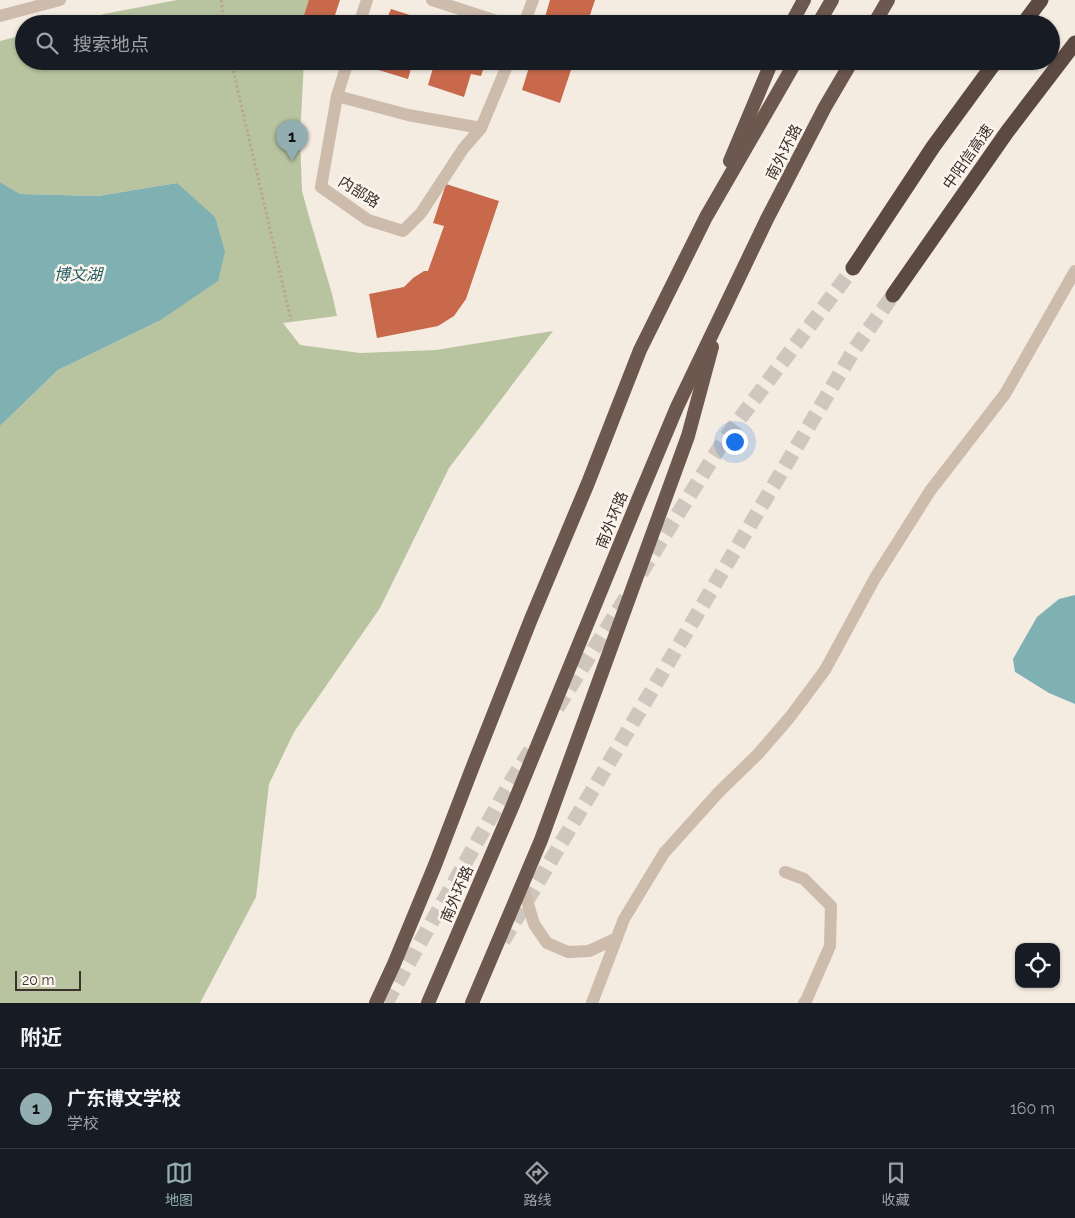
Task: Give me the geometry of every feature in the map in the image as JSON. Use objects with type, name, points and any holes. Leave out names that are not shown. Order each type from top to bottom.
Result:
[{"type":"highway","points":[[796,15],[804,0]]},
{"type":"highway","points":[[823,15],[832,0]]},
{"type":"highway","points":[[879,15],[888,0]]},
{"type":"highway","points":[[1029,15],[1040,0]]},
{"type":"highway","name":"中阳信高速","points":[[1060,63],[1075,43]]},
{"type":"highway","points":[[706,217],[768,70]]},
{"type":"highway","name":"南外环路","points":[[376,1003],[435,865],[505,683],[588,483],[640,350],[706,217],[791,70]]},
{"type":"highway","name":"南外环路","points":[[428,1003],[513,805],[670,424],[722,311],[820,116],[847,70]]},
{"type":"highway","points":[[852,268],[933,147],[989,70]]},
{"type":"highway","name":"中阳信高速","points":[[893,295],[1007,132],[1054,70]]},
{"type":"highway","points":[[472,1003],[541,840],[688,436],[722,311]]},
{"type":"street","points":[[0,16],[60,0]]},
{"type":"street","points":[[362,15],[366,0]]},
{"type":"street","points":[[432,0],[478,15]]},
{"type":"street","points":[[527,15],[533,0]]},
{"type":"street","name":"内部路","points":[[345,70],[337,96],[322,187],[368,220],[403,230],[421,213],[463,149],[481,128],[504,70]]},
{"type":"street","points":[[337,96],[408,115],[481,128]]},
{"type":"street","points":[[592,1003],[624,919],[664,853],[758,754],[790,717],[825,670],[875,578],[930,491],[1005,394],[1075,271]]},
{"type":"street","points":[[785,872],[804,879],[831,906],[830,946],[804,1003]]},
{"type":"street","points":[[522,884],[534,924],[547,943],[568,952],[589,952],[617,938]]},
{"type":"path","points":[[221,0],[224,15]]},
{"type":"path","points":[[234,70],[290,320]]},
{"type":"green space","points":[[177,0],[309,0],[308,15],[100,15]]},
{"type":"green space","points":[[15,37],[15,70],[304,70],[300,137],[302,191],[337,316],[283,323],[300,345],[360,353],[436,350],[553,331],[449,468],[380,608],[294,732],[269,784],[256,897],[200,1003],[0,1003],[0,426],[58,370],[159,321],[177,183],[98,196],[20,194],[0,182],[0,41]]},
{"type":"water","name":"博文湖","points":[[0,182],[20,194],[98,196],[177,183],[215,217],[225,252],[218,281],[159,321],[58,370],[0,426]]},
{"type":"water","points":[[1075,595],[1075,704],[1049,693],[1015,672],[1013,659],[1037,617],[1059,599]]},
{"type":"building","points":[[309,0],[340,0],[335,15],[304,15]]},
{"type":"building","points":[[550,0],[595,0],[590,15],[546,15]]},
{"type":"building","points":[[391,9],[410,15],[388,15]]},
{"type":"building","points":[[379,70],[411,70],[408,79]]},
{"type":"building","points":[[432,70],[483,70],[481,76],[471,74],[464,97],[428,85]]},
{"type":"building","points":[[528,70],[571,70],[560,103],[522,90]]},
{"type":"building","points":[[446,184],[499,201],[466,299],[454,316],[438,326],[377,338],[369,294],[404,287],[413,278],[424,271],[428,271],[444,226],[433,223]]},
{"type":"tunnel","points":[[641,573],[726,437],[853,268]]},
{"type":"tunnel","points":[[503,941],[854,350],[893,295]]},
{"type":"tunnel","points":[[557,708],[627,596]]},
{"type":"tunnel","points":[[386,1003],[513,778],[534,745]]},
{"type":"place","name":"广东博文学校","points":[[292,161]]}]
